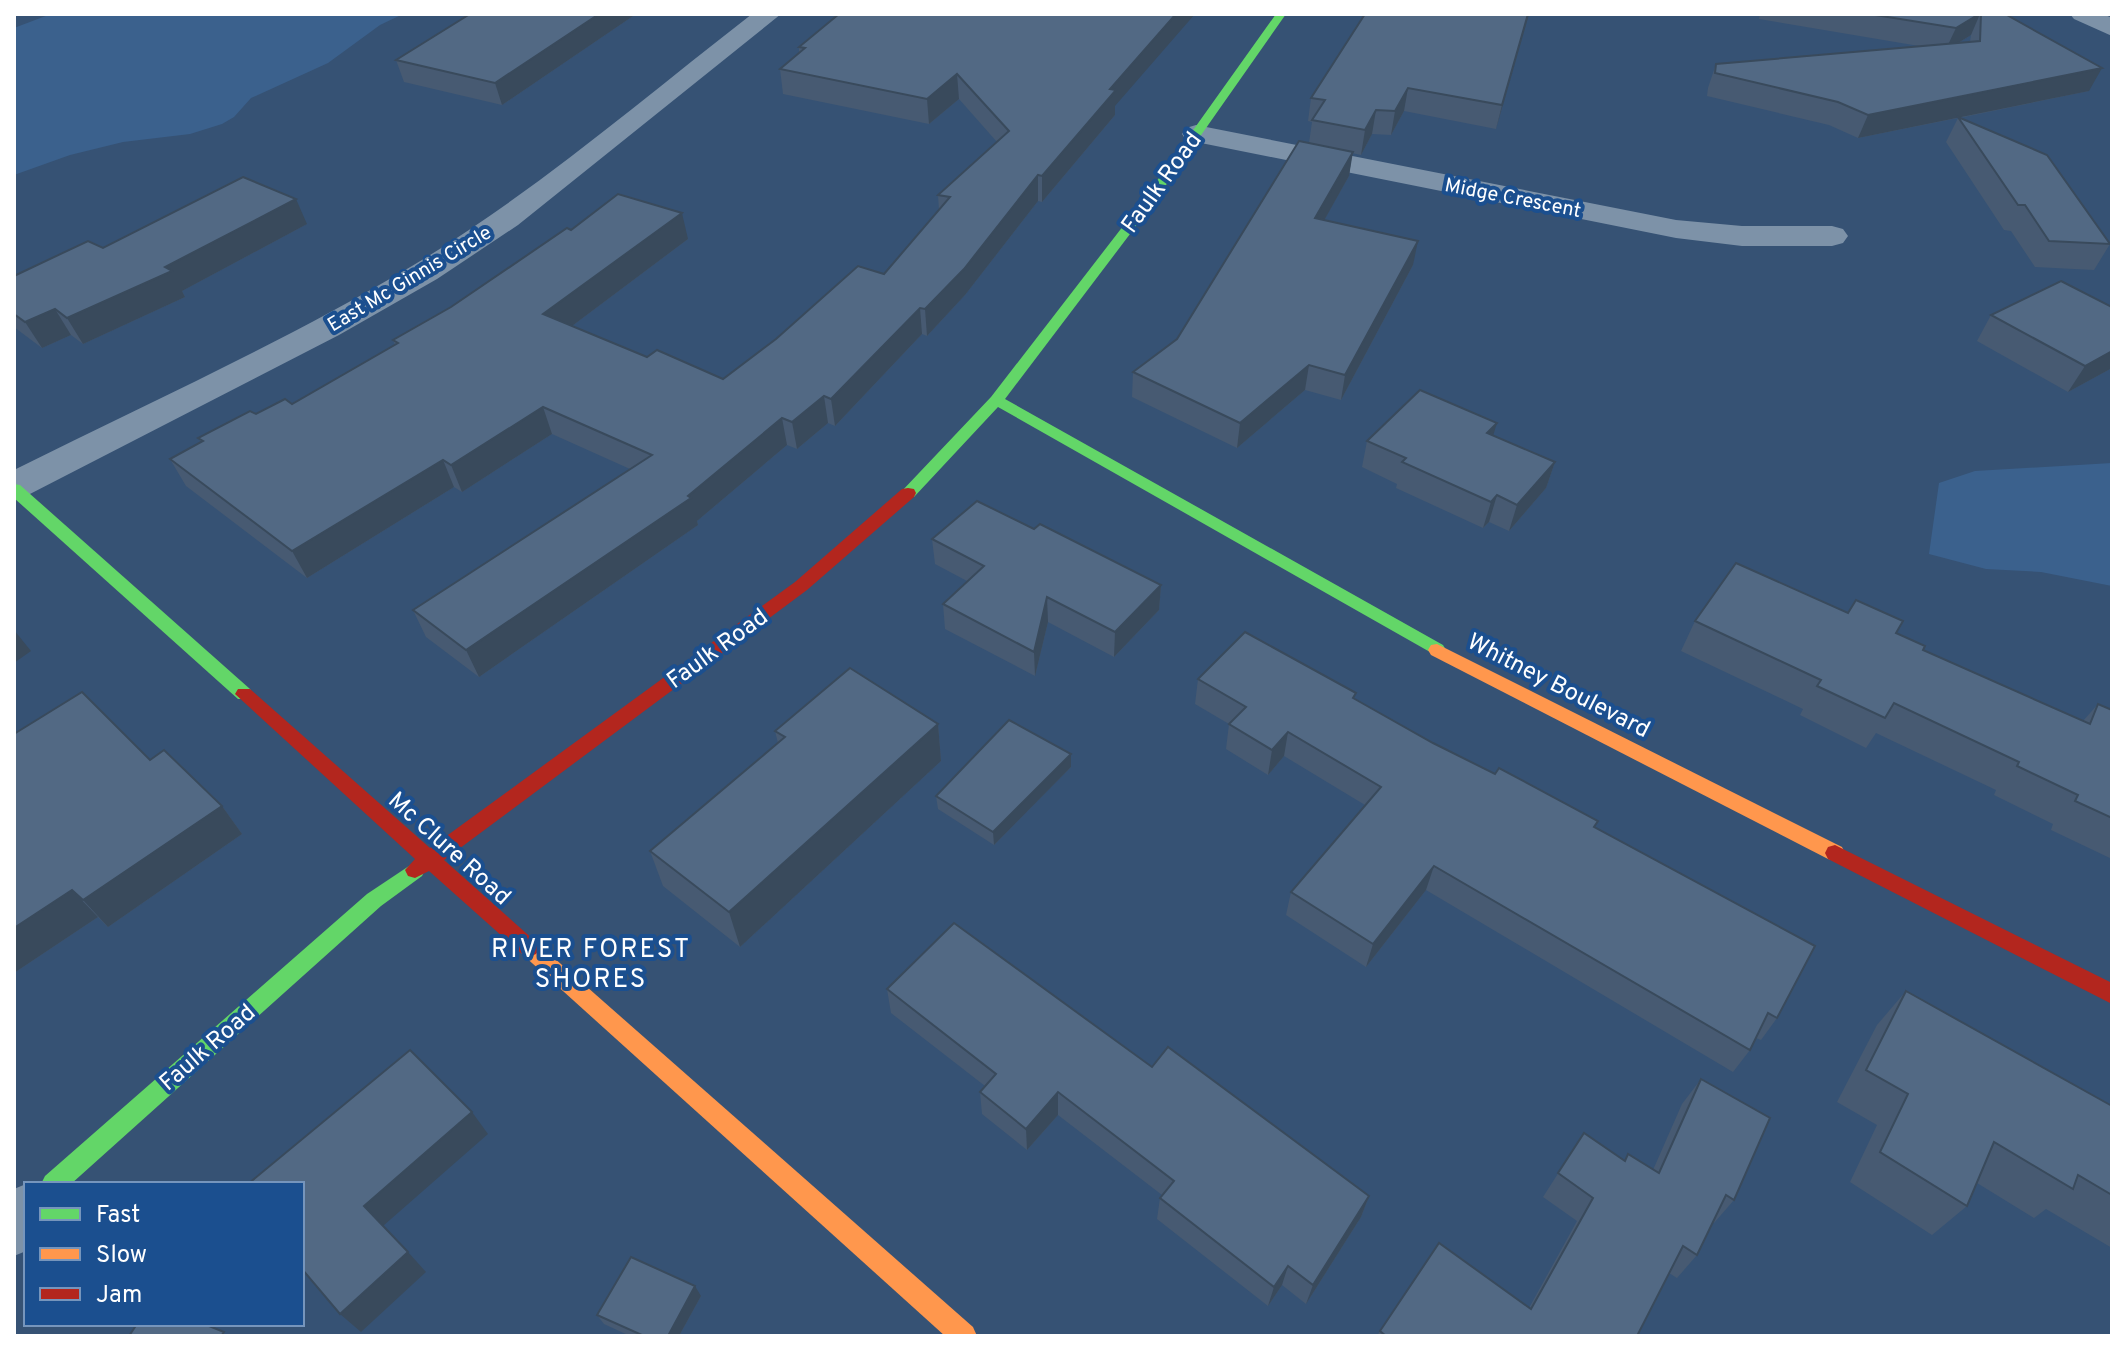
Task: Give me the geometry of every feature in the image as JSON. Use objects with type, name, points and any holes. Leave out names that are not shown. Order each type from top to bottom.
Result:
[{"type":"street","name":"East Mc Ginnis Circle","points":[[14,487],[327,328],[425,272],[507,218],[768,14]]},
{"type":"street","name":"Faulk Road","points":[[55,1182],[374,900],[801,586],[899,502],[996,400],[1196,134],[1281,14]]},
{"type":"street","points":[[2083,14],[2112,28]]},
{"type":"street","name":"Midge Crescent","points":[[1196,134],[1676,229],[1742,236],[1832,236]]},
{"type":"street","name":"Whitney Boulevard","points":[[996,400],[1403,633],[2112,994]]},
{"type":"street","name":"Mc Clure Road","points":[[14,487],[964,1336]]},
{"type":"water","points":[[51,14],[403,14],[380,25],[328,63],[251,98],[234,117],[222,124],[190,134],[123,142],[70,155],[14,175],[14,28]]},
{"type":"water","points":[[2112,463],[2112,586],[2041,572],[1986,569],[1929,554],[1939,483],[1975,471]]},
{"type":"building","points":[[470,14],[599,14],[495,83],[396,60]]},
{"type":"building","points":[[839,14],[1176,14],[1110,89],[1116,90],[1042,176],[1038,175],[964,269],[925,309],[920,308],[831,399],[824,396],[792,422],[782,418],[688,496],[691,498],[466,650],[413,610],[652,455],[543,407],[451,465],[443,460],[292,551],[170,459],[203,441],[198,438],[250,411],[256,414],[285,399],[292,404],[398,343],[393,340],[451,307],[567,228],[571,230],[618,194],[682,213],[543,314],[647,357],[657,350],[723,379],[776,339],[858,266],[884,274],[950,197],[938,195],[1009,131],[957,74],[927,99],[780,69],[805,48],[799,47]]},
{"type":"building","points":[[1365,14],[1528,14],[1502,105],[1408,88],[1395,111],[1376,110],[1365,130],[1312,120],[1325,100],[1311,98]]},
{"type":"building","points":[[1869,14],[1979,14],[1956,28]]},
{"type":"building","points":[[1981,14],[2005,14],[2102,68],[1868,115],[1838,102],[1715,73],[1716,64],[1980,41]]},
{"type":"building","points":[[1958,117],[2047,155],[2110,244],[2049,241],[2025,205],[2018,205]]},
{"type":"building","points":[[1299,141],[1353,152],[1315,218],[1418,241],[1345,375],[1309,365],[1240,423],[1133,372],[1177,339]]},
{"type":"building","points":[[243,177],[296,199],[165,267],[172,271],[67,318],[55,309],[25,322],[14,314],[14,276],[88,241],[103,248]]},
{"type":"building","points":[[2061,281],[2112,307],[2112,351],[2085,366],[1991,315]]},
{"type":"building","points":[[1420,390],[1497,423],[1487,433],[1555,462],[1517,505],[1497,495],[1491,502],[1402,462],[1406,458],[1367,441]]},
{"type":"building","points":[[977,501],[1034,529],[1040,524],[1161,585],[1115,632],[1047,597],[1034,652],[943,604],[984,566],[932,539]]},
{"type":"building","points":[[1736,563],[1848,613],[1856,600],[1903,621],[1896,633],[1925,646],[1923,650],[2090,724],[2098,704],[2112,710],[2112,818],[2075,801],[2078,795],[2017,766],[2019,762],[1894,703],[1885,718],[1817,686],[1821,680],[1695,621]]},
{"type":"building","points":[[1245,632],[1356,693],[1353,698],[1433,743],[1495,774],[1499,768],[1598,821],[1594,827],[1815,946],[1777,1018],[1768,1013],[1750,1050],[1434,866],[1373,944],[1291,892],[1381,787],[1288,732],[1272,750],[1229,724],[1246,707],[1198,679]]},
{"type":"building","points":[[850,668],[938,724],[729,912],[650,851],[785,737],[775,731]]},
{"type":"building","points":[[82,692],[150,760],[164,750],[222,806],[83,900],[72,890],[14,928],[14,734]]},
{"type":"building","points":[[1009,720],[1071,754],[993,832],[936,796]]},
{"type":"building","points":[[954,923],[1152,1067],[1168,1047],[1369,1196],[1313,1285],[1288,1266],[1274,1287],[1160,1198],[1174,1181],[1058,1092],[1026,1129],[980,1092],[996,1074],[887,989]]},
{"type":"building","points":[[1906,991],[2112,1106],[2112,1195],[2078,1175],[2073,1189],[1994,1142],[1967,1206],[1880,1152],[1908,1094],[1866,1070]]},
{"type":"building","points":[[410,1050],[472,1112],[364,1206],[408,1252],[340,1314],[304,1271],[304,1182],[250,1182]]},
{"type":"building","points":[[1701,1079],[1770,1118],[1734,1200],[1726,1195],[1697,1255],[1683,1246],[1637,1336],[1386,1336],[1380,1331],[1439,1243],[1531,1309],[1593,1198],[1558,1173],[1584,1133],[1625,1161],[1628,1154],[1659,1173]]},
{"type":"building","points":[[631,1257],[695,1286],[668,1336],[644,1336],[597,1315]]},
{"type":"building","points":[[136,1326],[209,1326],[224,1332],[221,1336],[129,1336]]},
{"type":"traffic: fast","points":[[908,493],[996,400],[1148,202],[1281,14]]},
{"type":"traffic: fast","points":[[996,400],[1437,650]]},
{"type":"traffic: fast","points":[[14,489],[244,694]]},
{"type":"traffic: fast","points":[[55,1182],[374,900],[415,870]]},
{"type":"traffic: slow","points":[[1437,650],[1835,853]]},
{"type":"traffic: slow","points":[[529,948],[964,1336]]},
{"type":"traffic: jam","points":[[415,870],[801,586],[908,493]]},
{"type":"traffic: jam","points":[[244,694],[529,948]]},
{"type":"traffic: jam","points":[[1835,853],[2112,994]]},
{"type":"district","name":"RIVER FOREST SHORES","points":[[591,963]]}]
